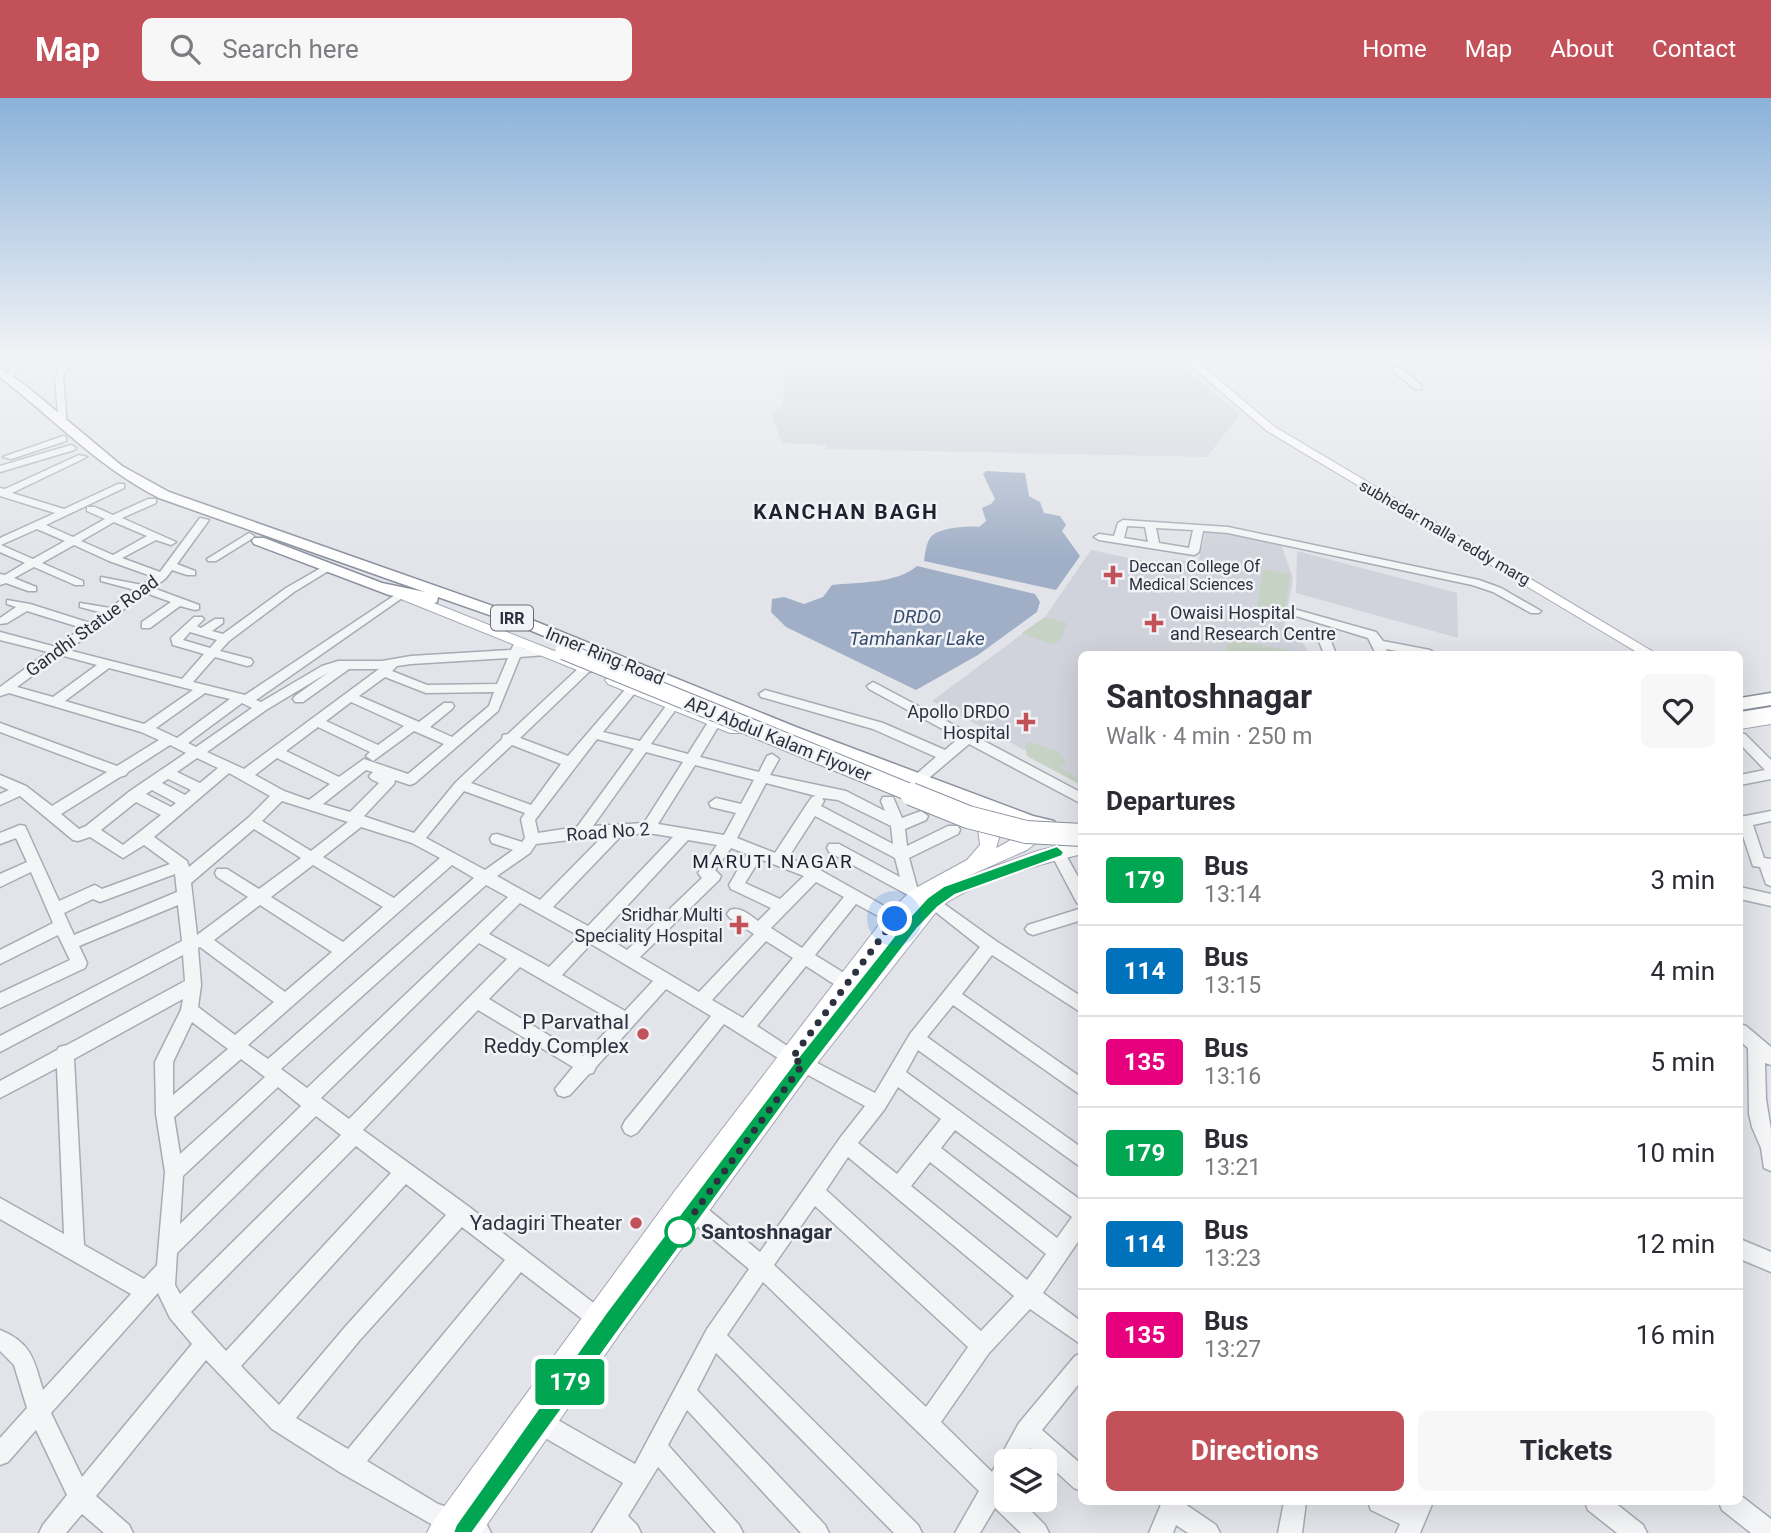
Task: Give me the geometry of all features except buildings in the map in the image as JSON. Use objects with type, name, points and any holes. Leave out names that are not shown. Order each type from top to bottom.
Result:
[{"type":"highway","name":"Inner Ring Road","points":[[52,425],[121,486],[152,501],[401,594]]},
{"type":"highway","name":"Inner Ring Road","points":[[70,442],[133,482],[509,617],[769,737],[918,780],[1031,823],[1078,826]]},
{"type":"highway","name":"APJ Abdul Kalam Flyover","points":[[401,594],[422,595],[968,817],[1026,832],[1078,835]]},
{"type":"highway","points":[[1743,704],[1771,699]]},
{"type":"highway","points":[[1743,724],[1771,713]]},
{"type":"main road","name":"subhedar malla reddy marg","points":[[1266,425],[1645,651]]},
{"type":"main road","name":"Inner Ring Road","points":[[401,594],[518,649],[542,652],[715,722],[769,737],[987,828],[1037,840],[1053,853]]},
{"type":"main road","points":[[1743,724],[1771,719]]},
{"type":"main road","points":[[797,1061],[846,983],[895,919],[921,895],[970,866],[1032,839],[1048,826]]},
{"type":"main road","points":[[970,866],[990,844],[992,838],[987,828]]},
{"type":"main road","points":[[921,895],[949,891],[1053,853],[1078,848]]},
{"type":"main road","points":[[461,1528],[597,1318],[688,1206],[797,1061],[912,925],[921,895]]},
{"type":"main road","points":[[461,1528],[541,1423],[688,1206]]},
{"type":"street","points":[[67,425],[70,442]]},
{"type":"street","points":[[0,460],[70,442]]},
{"type":"street","points":[[0,478],[46,458],[70,442]]},
{"type":"street","points":[[2,493],[70,442]]},
{"type":"street","points":[[0,445],[10,457]]},
{"type":"street","points":[[0,469],[46,458]]},
{"type":"street","points":[[0,542],[121,486]]},
{"type":"street","points":[[2,493],[64,512]]},
{"type":"street","points":[[2,579],[152,501]]},
{"type":"street","points":[[91,509],[171,542]]},
{"type":"street","name":"Gandhi Statue Road","points":[[3,690],[162,576],[204,520]]},
{"type":"street","points":[[1118,540],[1123,523],[1174,524],[1318,547],[1475,582],[1497,590],[1535,611]]},
{"type":"street","points":[[1150,524],[1154,546]]},
{"type":"street","points":[[1173,548],[1174,524]]},
{"type":"street","points":[[38,525],[113,559],[162,576]]},
{"type":"street","points":[[0,527],[15,533]]},
{"type":"street","points":[[1099,537],[1194,552],[1199,527]]},
{"type":"street","points":[[113,559],[155,536]]},
{"type":"street","points":[[212,559],[249,536]]},
{"type":"street","points":[[0,548],[79,583]]},
{"type":"street","points":[[170,565],[191,573]]},
{"type":"street","points":[[185,683],[225,638],[290,590],[326,568]]},
{"type":"street","points":[[2,579],[32,589]]},
{"type":"street","points":[[105,579],[145,589],[178,602],[203,632],[225,638]]},
{"type":"street","points":[[51,813],[193,732],[401,594]]},
{"type":"street","points":[[11,602],[92,627]]},
{"type":"street","points":[[146,625],[178,602]]},
{"type":"street","points":[[84,605],[112,612]]},
{"type":"street","points":[[3,621],[26,606]]},
{"type":"street","points":[[1290,611],[1372,635],[1381,649],[1401,651]]},
{"type":"street","points":[[194,618],[177,642],[247,662]]},
{"type":"street","points":[[203,632],[219,621]]},
{"type":"street","points":[[0,636],[204,688],[262,707]]},
{"type":"street","points":[[1323,636],[1329,651]]},
{"type":"street","points":[[1,781],[21,790],[78,836],[91,830],[151,784],[262,707],[326,669],[518,649],[494,708],[410,780],[364,764]]},
{"type":"street","points":[[245,775],[397,662]]},
{"type":"street","points":[[56,701],[107,663]]},
{"type":"street","points":[[299,699],[348,665]]},
{"type":"street","points":[[417,839],[461,785],[508,738],[586,668]]},
{"type":"street","points":[[384,672],[426,689],[502,688]]},
{"type":"street","points":[[301,682],[314,689]]},
{"type":"street","points":[[873,686],[1078,797]]},
{"type":"street","points":[[146,729],[204,688]]},
{"type":"street","points":[[529,844],[527,823],[534,811],[570,762],[633,688]]},
{"type":"street","points":[[3,690],[56,701],[146,729],[245,775],[279,795],[357,817],[417,839],[588,934],[723,1013],[797,1061],[878,1104]]},
{"type":"street","points":[[765,694],[878,726],[945,756]]},
{"type":"street","points":[[350,697],[452,742]]},
{"type":"street","points":[[581,832],[673,705]]},
{"type":"street","points":[[323,807],[340,783],[380,751],[448,706]]},
{"type":"street","points":[[317,722],[380,751]]},
{"type":"street","points":[[648,828],[715,722]]},
{"type":"street","points":[[0,727],[121,772]]},
{"type":"street","points":[[1743,729],[1771,768]]},
{"type":"street","points":[[193,732],[214,741]]},
{"type":"street","points":[[593,734],[823,793],[841,795],[897,824],[921,816]]},
{"type":"street","points":[[769,737],[763,777],[728,841],[705,873],[782,907]]},
{"type":"street","points":[[508,738],[570,762]]},
{"type":"street","points":[[918,780],[968,738]]},
{"type":"street","points":[[276,752],[340,783]]},
{"type":"street","points":[[91,830],[123,852],[227,768]]},
{"type":"street","points":[[167,773],[201,789]]},
{"type":"street","points":[[0,1044],[196,942],[312,858],[357,817],[389,781],[363,773],[323,807]]},
{"type":"street","points":[[1743,779],[1771,774]]},
{"type":"street","points":[[151,784],[187,802]]},
{"type":"street","points":[[461,785],[534,811]]},
{"type":"street","points":[[0,800],[21,790]]},
{"type":"street","points":[[779,859],[823,793]]},
{"type":"street","points":[[71,943],[183,880],[253,822],[279,795]]},
{"type":"street","points":[[135,796],[172,814]]},
{"type":"street","points":[[888,800],[897,824],[901,855],[921,895]]},
{"type":"street","points":[[716,803],[745,810]]},
{"type":"street","points":[[812,808],[901,855]]},
{"type":"street","points":[[1743,822],[1771,816]]},
{"type":"street","points":[[253,822],[394,906]]},
{"type":"street","points":[[1743,824],[1771,880]]},
{"type":"street","name":"Road No 2","points":[[529,844],[581,832],[648,828],[686,832],[728,841],[779,859],[815,874],[895,919]]},
{"type":"street","points":[[0,839],[20,830],[79,963],[0,1001]]},
{"type":"street","points":[[901,855],[953,830]]},
{"type":"street","points":[[542,908],[617,831]]},
{"type":"street","points":[[551,976],[686,832]]},
{"type":"street","points":[[144,837],[183,880],[196,942],[188,1010],[163,1062],[165,1114],[174,1172],[164,1286],[177,1311],[205,1344],[280,1421],[349,1465],[461,1528]]},
{"type":"street","points":[[498,839],[529,844]]},
{"type":"street","points":[[174,1172],[274,1072],[484,878],[529,844]]},
{"type":"street","points":[[834,848],[873,872],[921,895],[990,946],[1078,1003]]},
{"type":"street","points":[[736,885],[757,851]]},
{"type":"street","points":[[1053,853],[1078,893]]},
{"type":"street","points":[[165,1114],[342,950],[449,859]]},
{"type":"street","points":[[0,881],[35,864]]},
{"type":"street","points":[[222,873],[342,950]]},
{"type":"street","points":[[701,1001],[782,907],[815,874]]},
{"type":"street","points":[[628,959],[714,876]]},
{"type":"street","points":[[55,910],[96,891],[100,896],[183,880]]},
{"type":"street","points":[[1743,894],[1771,900]]},
{"type":"street","points":[[168,1249],[519,895]]},
{"type":"street","points":[[745,1028],[854,896]]},
{"type":"street","points":[[735,914],[846,983]]},
{"type":"street","points":[[1033,929],[1078,915]]},
{"type":"street","points":[[0,957],[62,926]]},
{"type":"street","points":[[480,936],[628,1021]]},
{"type":"street","points":[[196,942],[286,1002]]},
{"type":"street","points":[[616,1528],[715,1336],[846,1144],[878,1104],[916,1039],[990,946]]},
{"type":"street","points":[[177,1311],[351,1134],[519,957]]},
{"type":"street","points":[[564,1090],[664,980]]},
{"type":"street","points":[[0,1090],[65,1052],[192,985]]},
{"type":"street","points":[[951,995],[1078,1085]]},
{"type":"street","points":[[476,1000],[587,1067]]},
{"type":"street","points":[[188,1010],[274,1072],[351,1134],[405,1171],[597,1318]]},
{"type":"street","points":[[631,1127],[723,1013]]},
{"type":"street","points":[[1743,1033],[1771,1057]]},
{"type":"street","points":[[916,1039],[1078,1156]]},
{"type":"street","points":[[1757,1045],[1757,1092],[1762,1136],[1771,1152]]},
{"type":"street","points":[[65,1052],[75,1251]]},
{"type":"street","points":[[897,1075],[1078,1210]]},
{"type":"street","points":[[899,1186],[953,1118]]},
{"type":"street","points":[[846,1144],[1029,1295],[1078,1332]]},
{"type":"street","points":[[928,1149],[1058,1251]]},
{"type":"street","points":[[227,1366],[405,1171]]},
{"type":"street","points":[[814,1192],[982,1346]]},
{"type":"street","points":[[688,1206],[762,1267],[994,1490],[967,1533]]},
{"type":"street","points":[[0,1208],[145,1291]]},
{"type":"street","points":[[280,1421],[352,1334],[461,1213]]},
{"type":"street","points":[[927,1423],[982,1346],[1029,1295],[1078,1224]]},
{"type":"street","points":[[1743,1251],[1771,1262]]},
{"type":"street","points":[[349,1465],[519,1258]]},
{"type":"street","points":[[0,1454],[164,1272]]},
{"type":"street","points":[[715,1336],[901,1529]]},
{"type":"street","points":[[51,1533],[205,1344]]},
{"type":"street","points":[[3,1346],[23,1359],[38,1410],[80,1497],[121,1533]]},
{"type":"street","points":[[1017,1449],[1027,1431],[1078,1368]]},
{"type":"street","points":[[685,1392],[811,1531]]},
{"type":"street","points":[[541,1423],[639,1479]]},
{"type":"street","points":[[1027,1431],[1078,1476]]},
{"type":"street","points":[[656,1448],[731,1533]]},
{"type":"street","points":[[1161,1533],[1173,1505],[1208,1533]]},
{"type":"street","points":[[1290,1533],[1295,1505]]},
{"type":"street","points":[[1386,1505],[1415,1518]]},
{"type":"street","points":[[1600,1505],[1635,1533]]},
{"type":"street","points":[[1734,1505],[1770,1533]]},
{"type":"street","points":[[1016,1512],[1037,1533]]},
{"type":"shaded area","points":[[775,425],[1232,425],[1207,457],[826,449],[827,445],[782,443]]},
{"type":"shaded area","points":[[1206,531],[1280,542],[1293,578],[1284,627],[1294,630],[1308,651],[1078,651],[1078,778],[932,701],[1045,617],[1091,550],[1172,567],[1173,559],[1198,563]]},
{"type":"shaded area","points":[[1297,551],[1457,593],[1458,638],[1296,593]]},
{"type":"green space","points":[[1263,569],[1290,574],[1284,619],[1256,614]]},
{"type":"green space","points":[[1045,617],[1067,623],[1061,640],[1052,644],[1022,633]]},
{"type":"green space","points":[[1228,639],[1294,651],[1226,651]]},
{"type":"green space","points":[[1030,742],[1058,752],[1067,764],[1057,766],[1078,778],[1078,783],[1027,756],[1025,744]]},
{"type":"water","name":"DRDO Tamhankar Lake","points":[[986,471],[1025,473],[1029,496],[1040,502],[1044,513],[1060,516],[1066,525],[1062,531],[1080,556],[1056,590],[924,561],[928,543],[933,535],[953,528],[979,527],[986,521],[982,508],[995,499],[983,474]]},
{"type":"water","name":"DRDO Tamhankar Lake","points":[[917,566],[1035,594],[1040,602],[1037,612],[978,655],[916,690],[786,627],[771,612],[772,599],[784,597],[804,604],[823,597],[832,585],[888,579]]},
{"type":"bus line","name":"179","points":[[464,1533],[614,1320],[803,1064],[912,925],[933,902],[949,891],[1057,852]]},
{"type":"place","name":"Deccan College Of Medical Sciences","points":[[1113,575]]},
{"type":"place","name":"Owaisi Hospital and Research Centre","points":[[1154,623]]},
{"type":"place","name":"Apollo DRDO Hospital","points":[[1026,722]]},
{"type":"place","name":"Sridhar Multi Speciality Hospital","points":[[739,925]]},
{"type":"place","name":"P Parvathal Reddy Complex","points":[[643,1034]]},
{"type":"place","name":"Yadagiri Theater","points":[[636,1223]]},
{"type":"place","name":"Santoshnagar","points":[[680,1232]]},
{"type":"district","name":"KANCHAN BAGH","points":[[846,512]]},
{"type":"district","name":"MARUTI NAGAR","points":[[773,861]]},
{"type":"route","points":[[680,1232],[803,1064],[792,1058],[895,919]]}]
